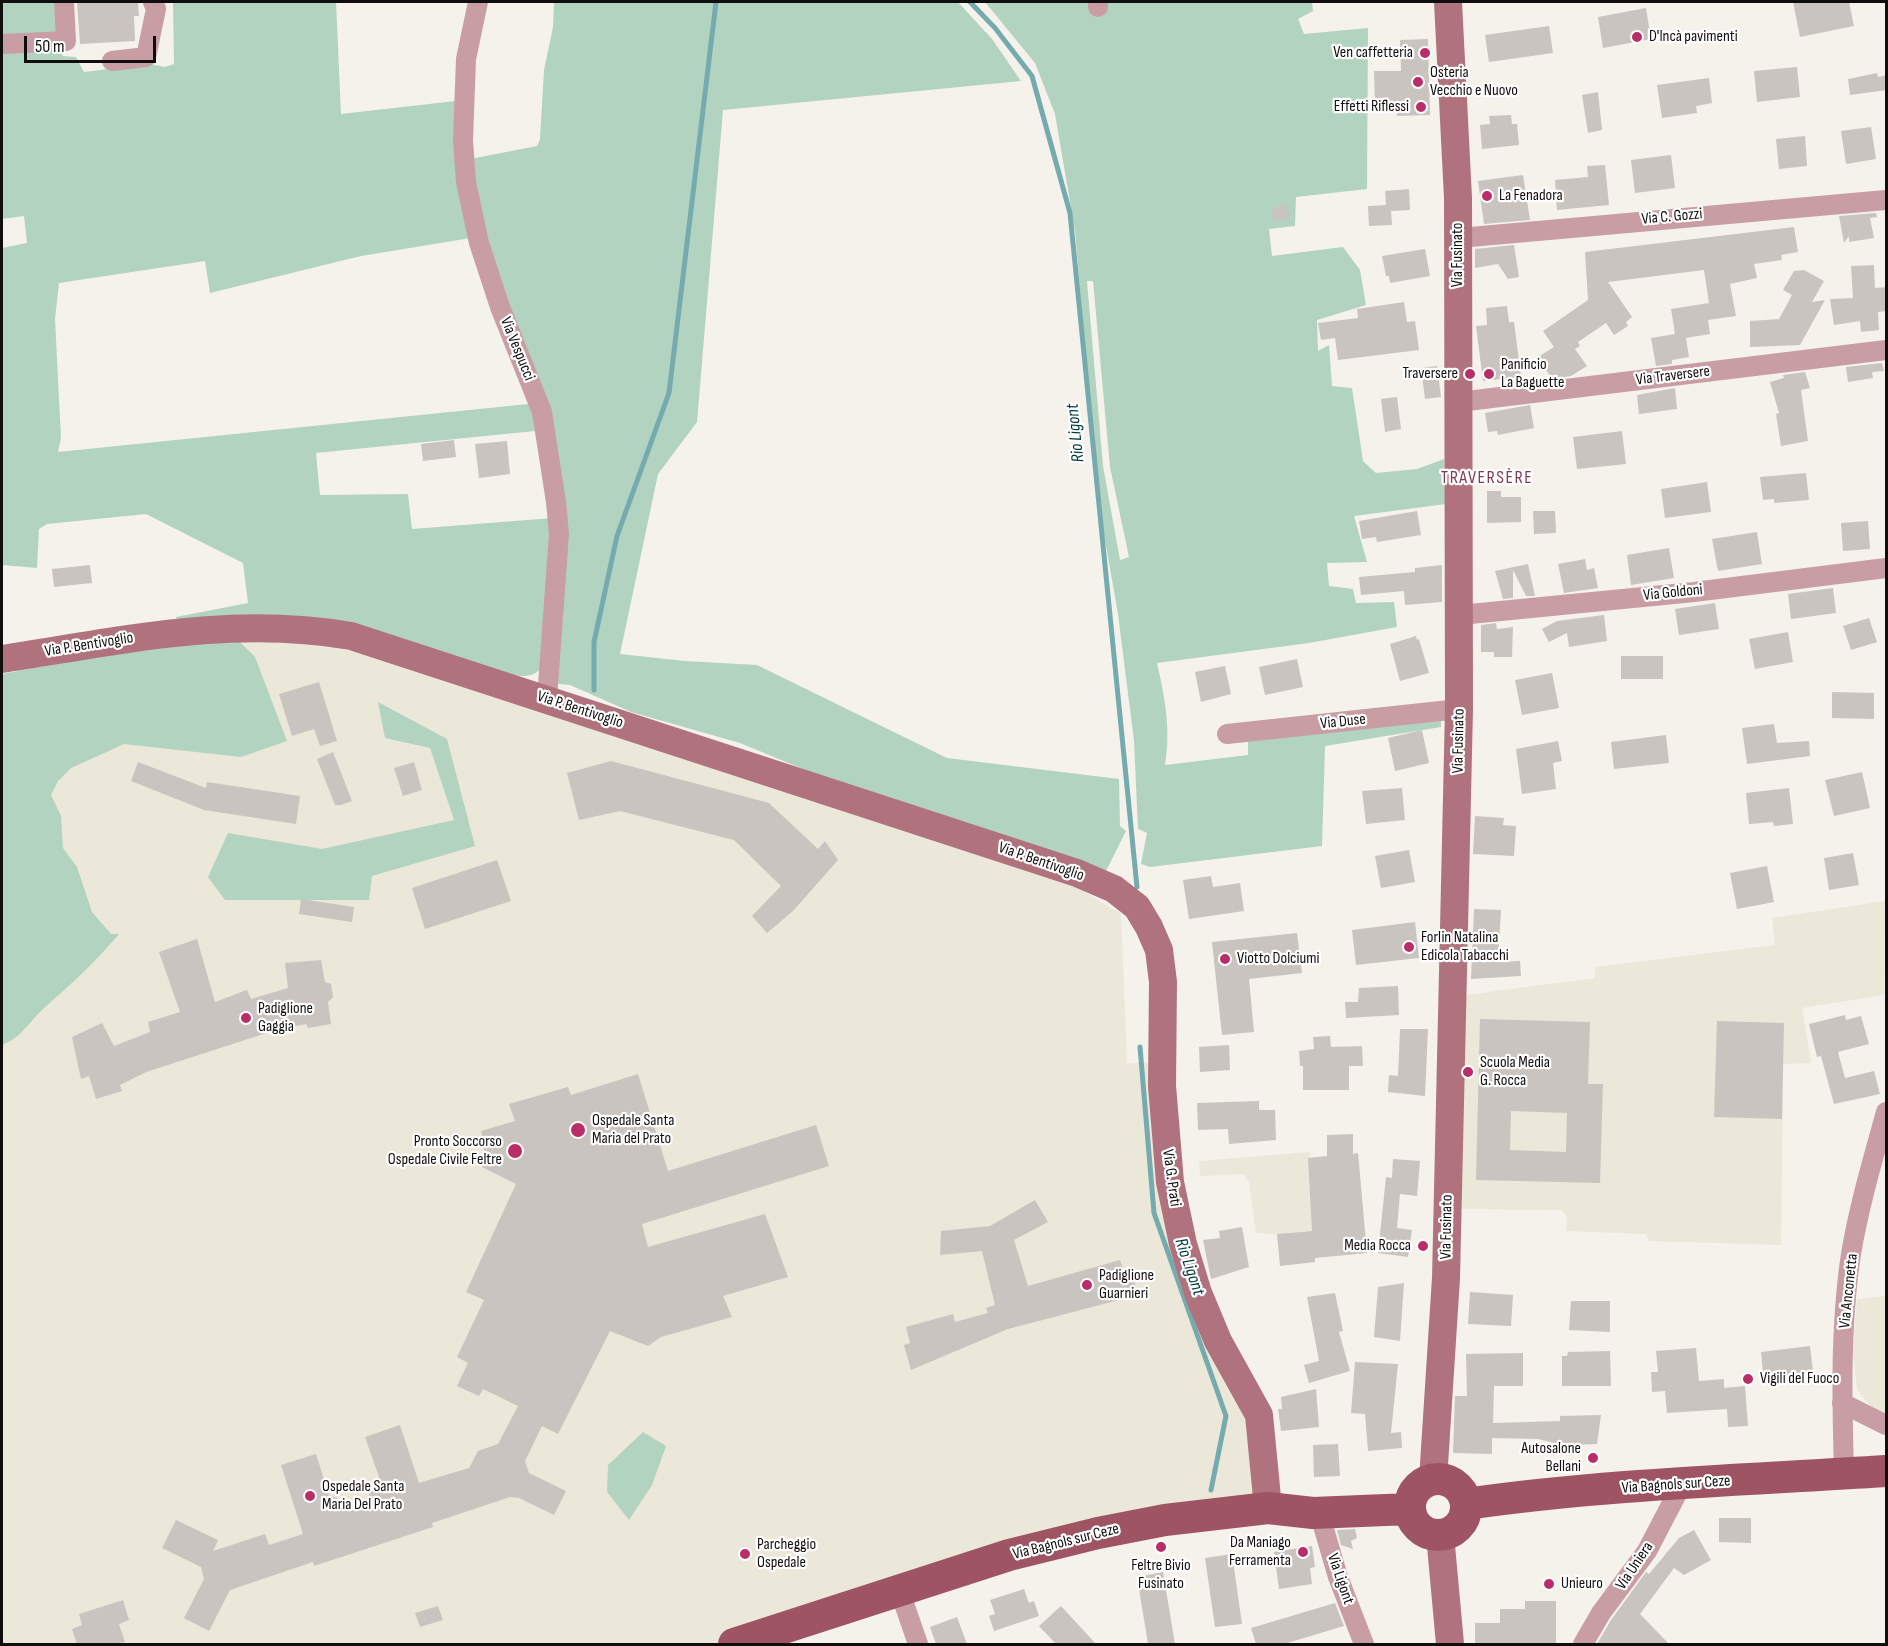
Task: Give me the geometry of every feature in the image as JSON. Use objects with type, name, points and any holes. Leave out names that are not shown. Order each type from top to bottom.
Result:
[{"type":"main road","name":"Via Bagnols sur Ceze","points":[[1466,1504],[1513,1497],[1887,1471]]},
{"type":"main road","points":[[1433,1480],[1451,1482],[1464,1495],[1466,1504],[1462,1521],[1456,1528],[1440,1535],[1431,1534],[1417,1525],[1410,1509],[1414,1494],[1419,1487],[1433,1480]]},
{"type":"main road","name":"Via Bagnols sur Ceze","points":[[735,1644],[1009,1556],[1098,1533],[1165,1521],[1268,1508],[1319,1512],[1410,1509]]},
{"type":"street","points":[[2,45],[66,41],[64,2]]},
{"type":"street","points":[[112,61],[146,57],[156,9],[153,2]]},
{"type":"street","name":"Via Vespucci","points":[[478,2],[466,59],[463,140],[466,182],[479,243],[500,307],[542,411],[559,534],[548,699]]},
{"type":"street","name":"Via Fusinato","points":[[1433,1480],[1446,1278],[1460,615],[1459,238],[1448,2]]},
{"type":"street","name":"Via C. Gozzi","points":[[1459,238],[1663,218],[1887,200]]},
{"type":"street","name":"Via Traversere","points":[[1459,402],[1887,350]]},
{"type":"street","name":"Via Goldoni","points":[[1460,615],[1694,592],[1887,568]]},
{"type":"street","name":"Via P. Bentivoglio","points":[[2,659],[194,630],[276,626],[351,636],[1077,873],[1114,889],[1137,907]]},
{"type":"street","name":"Via Duse","points":[[1227,734],[1459,709]]},
{"type":"street","name":"Via G. Prati","points":[[1137,907],[1155,937],[1161,963],[1164,1129],[1170,1182],[1178,1221],[1190,1270],[1207,1316],[1259,1415],[1268,1508]]},
{"type":"street","name":"Via Anconetta","points":[[1844,1474],[1842,1367],[1851,1255],[1862,1199],[1887,1112]]},
{"type":"street","points":[[1842,1403],[1887,1425]]},
{"type":"street","name":"Via Uniera","points":[[1583,1644],[1601,1613],[1647,1551],[1682,1484]]},
{"type":"street","name":"Via Ligont","points":[[1319,1512],[1338,1577],[1364,1644]]},
{"type":"street","points":[[1440,1535],[1450,1644]]},
{"type":"street","points":[[900,1592],[918,1644]]},
{"type":"shaded area","name":"Ospedale Santa Maria del Prato","points":[[236,638],[272,640],[360,652],[1078,888],[1121,914],[1127,1063],[1151,1063],[1152,1105],[1247,1411],[1256,1496],[734,1644],[2,1644],[2,678],[186,650],[244,645]]},
{"type":"shaded area","points":[[1885,901],[1884,995],[1802,1008],[1811,1063],[1783,1064],[1781,1245],[1649,1241],[1646,1234],[1566,1231],[1567,1217],[1562,1210],[1459,1209],[1451,997],[1595,978],[1595,967],[1775,945],[1772,918]]},
{"type":"shaded area","points":[[1310,1152],[1309,1158],[1358,1153],[1364,1226],[1277,1234],[1256,1233],[1249,1182],[1244,1174],[1200,1176],[1199,1161]]},
{"type":"shaded area","points":[[1886,1296],[1886,1414],[1871,1407],[1857,1390],[1853,1351],[1857,1299]]},
{"type":"green space","points":[[2,2],[59,2],[58,42],[2,44]]},
{"type":"green space","points":[[173,2],[336,2],[341,114],[464,100],[465,160],[537,146],[540,139],[544,70],[553,27],[554,2],[958,2],[992,39],[1021,81],[723,110],[697,422],[658,474],[620,654],[757,665],[947,758],[1119,779],[1120,826],[1126,831],[1103,877],[880,801],[740,743],[631,712],[570,685],[549,683],[541,669],[530,675],[518,676],[492,669],[178,623],[176,617],[248,603],[243,563],[146,514],[47,524],[39,529],[37,568],[2,565],[2,248],[27,243],[24,216],[2,219],[2,47],[56,45],[63,56],[76,57],[84,72],[150,64],[165,67],[174,64]],"holes":[[[477,237],[538,403],[58,452],[61,438],[55,319],[59,283],[205,261],[210,293],[361,256]],[[535,431],[553,518],[412,529],[408,494],[320,495],[316,453]]]},
{"type":"green space","points":[[985,2],[1312,2],[1313,11],[1298,19],[1304,34],[1368,28],[1367,189],[1296,197],[1295,226],[1269,229],[1272,256],[1343,247],[1360,270],[1366,305],[1317,320],[1318,351],[1329,345],[1332,386],[1352,388],[1363,461],[1376,473],[1417,469],[1444,459],[1446,504],[1354,516],[1367,562],[1327,563],[1329,586],[1353,589],[1356,603],[1394,602],[1397,627],[1309,643],[1157,663],[1166,714],[1165,765],[1248,755],[1248,738],[1441,720],[1441,727],[1325,746],[1322,846],[1150,867],[1141,864],[1147,833],[1138,829],[1134,741],[1118,614],[1098,500],[1075,231],[1055,114],[1035,63]],"holes":[[[1087,281],[1093,281],[1110,467],[1129,557],[1120,560],[1103,466]]]},
{"type":"green space","points":[[236,638],[255,657],[287,741],[241,757],[124,744],[71,768],[58,781],[51,795],[61,816],[63,848],[77,867],[92,912],[111,934],[119,934],[20,1034],[2,1045],[2,674],[76,660]]},
{"type":"green space","points":[[378,702],[447,739],[475,846],[372,876],[369,900],[225,900],[208,877],[228,833],[322,849],[454,820],[430,748],[385,738]]},
{"type":"green space","points":[[643,1432],[666,1446],[652,1485],[629,1520],[607,1492],[608,1465]]},
{"type":"building","points":[[77,2],[138,2],[139,16],[134,16],[135,41],[80,44]]},
{"type":"building","points":[[1793,2],[1849,2],[1854,26],[1800,37]]},
{"type":"building","points":[[1646,8],[1651,39],[1603,48],[1598,17]]},
{"type":"building","points":[[1549,26],[1553,53],[1489,62],[1485,35]]},
{"type":"building","points":[[1428,39],[1430,115],[1397,116],[1397,103],[1375,103],[1374,71],[1401,71],[1400,40]]},
{"type":"building","points":[[1797,67],[1800,97],[1757,102],[1754,71]]},
{"type":"building","points":[[1877,73],[1878,77],[1887,75],[1887,90],[1850,95],[1848,79]]},
{"type":"building","points":[[1709,78],[1712,103],[1696,106],[1697,113],[1662,118],[1657,85]]},
{"type":"building","points":[[1598,92],[1602,130],[1588,133],[1582,95]]},
{"type":"building","points":[[1511,115],[1512,124],[1517,124],[1519,145],[1482,149],[1480,125],[1490,124],[1489,116]]},
{"type":"building","points":[[1871,127],[1876,159],[1846,164],[1841,131]]},
{"type":"building","points":[[1805,136],[1807,166],[1779,169],[1776,139]]},
{"type":"building","points":[[1671,155],[1675,188],[1635,193],[1631,160]]},
{"type":"building","points":[[1605,165],[1609,205],[1557,210],[1555,180],[1588,177],[1587,166]]},
{"type":"building","points":[[1523,175],[1530,220],[1484,224],[1478,181]]},
{"type":"building","points":[[1409,189],[1410,210],[1391,211],[1392,225],[1369,226],[1368,206],[1386,205],[1385,191]]},
{"type":"building","points":[[1286,204],[1290,217],[1275,222],[1271,209]]},
{"type":"building","points":[[1876,213],[1877,217],[1870,218],[1874,238],[1849,242],[1849,236],[1844,243],[1839,216]]},
{"type":"building","points":[[1794,227],[1798,252],[1781,255],[1782,260],[1754,264],[1757,278],[1730,284],[1736,316],[1708,320],[1710,334],[1686,338],[1689,357],[1672,360],[1672,364],[1656,366],[1651,338],[1675,334],[1671,309],[1709,303],[1704,270],[1608,282],[1632,317],[1626,322],[1628,326],[1614,335],[1606,323],[1578,342],[1580,346],[1575,349],[1587,366],[1571,376],[1552,379],[1538,357],[1554,347],[1543,331],[1588,300],[1585,252]]},
{"type":"building","points":[[1514,245],[1519,277],[1508,279],[1498,264],[1475,268],[1475,249]]},
{"type":"building","points":[[1425,249],[1430,276],[1390,283],[1389,276],[1386,276],[1382,256]]},
{"type":"building","points":[[1874,265],[1875,288],[1887,287],[1887,311],[1878,312],[1879,330],[1861,332],[1860,321],[1834,325],[1830,299],[1853,298],[1851,266]]},
{"type":"building","points":[[1804,270],[1824,281],[1812,302],[1825,300],[1800,345],[1750,347],[1750,321],[1779,319],[1792,295],[1783,290],[1794,271]]},
{"type":"building","points":[[1404,302],[1407,322],[1415,321],[1419,350],[1338,360],[1335,338],[1321,340],[1318,323],[1358,318],[1357,309]]},
{"type":"building","points":[[1507,306],[1509,322],[1514,322],[1521,377],[1483,381],[1476,326],[1487,325],[1486,308]]},
{"type":"building","points":[[1882,363],[1884,371],[1872,372],[1873,378],[1848,382],[1846,367]]},
{"type":"building","points":[[1437,366],[1441,397],[1425,399],[1421,368]]},
{"type":"building","points":[[1805,372],[1810,388],[1801,390],[1808,441],[1781,446],[1776,414],[1779,413],[1770,382],[1784,378],[1783,375]]},
{"type":"building","points":[[1675,388],[1677,409],[1639,414],[1637,395]]},
{"type":"building","points":[[1397,397],[1401,429],[1385,432],[1381,399]]},
{"type":"building","points":[[1530,405],[1534,428],[1498,435],[1497,431],[1488,432],[1485,413]]},
{"type":"building","points":[[1622,431],[1626,464],[1577,469],[1573,437]]},
{"type":"building","points":[[454,440],[456,457],[423,461],[421,444]]},
{"type":"building","points":[[507,441],[510,474],[479,478],[475,444]]},
{"type":"building","points":[[1806,473],[1809,500],[1774,503],[1774,499],[1763,500],[1760,477]]},
{"type":"building","points":[[1707,482],[1711,512],[1665,518],[1661,489]]},
{"type":"building","points":[[1487,491],[1501,491],[1501,497],[1521,497],[1521,522],[1487,523]]},
{"type":"building","points":[[1417,511],[1421,535],[1377,542],[1376,537],[1362,539],[1359,521]]},
{"type":"building","points":[[1533,511],[1555,511],[1556,533],[1534,534]]},
{"type":"building","points":[[1868,521],[1870,549],[1843,551],[1841,523]]},
{"type":"building","points":[[1757,532],[1762,564],[1718,571],[1712,539]]},
{"type":"building","points":[[1669,548],[1674,578],[1631,585],[1627,555]]},
{"type":"building","points":[[1585,559],[1587,570],[1594,568],[1598,588],[1564,593],[1558,564]]},
{"type":"building","points":[[1528,564],[1535,596],[1526,596],[1513,570],[1513,598],[1503,599],[1495,571]]},
{"type":"building","points":[[90,565],[92,583],[54,587],[52,569]]},
{"type":"building","points":[[1442,565],[1442,602],[1405,605],[1404,591],[1361,595],[1359,577],[1415,572],[1415,568]]},
{"type":"building","points":[[1833,588],[1836,613],[1791,619],[1788,594]]},
{"type":"building","points":[[1715,603],[1719,629],[1679,635],[1675,609]]},
{"type":"building","points":[[1604,615],[1607,641],[1569,647],[1567,633],[1549,642],[1542,629],[1557,621]]},
{"type":"building","points":[[1869,618],[1877,642],[1851,650],[1843,626]]},
{"type":"building","points":[[1496,623],[1497,629],[1513,627],[1512,657],[1494,657],[1494,652],[1481,652],[1481,625]]},
{"type":"building","points":[[1788,632],[1793,662],[1755,669],[1749,639]]},
{"type":"building","points":[[1416,636],[1417,640],[1419,639],[1429,673],[1400,681],[1390,644]]},
{"type":"building","points":[[1621,656],[1663,656],[1663,679],[1621,679]]},
{"type":"building","points":[[1297,659],[1303,687],[1265,695],[1259,667]]},
{"type":"building","points":[[1225,666],[1231,694],[1201,702],[1195,672]]},
{"type":"building","points":[[1552,673],[1559,708],[1522,715],[1515,680]]},
{"type":"building","points":[[319,682],[337,741],[320,746],[314,729],[292,736],[279,694]]},
{"type":"building","points":[[1832,692],[1874,693],[1874,719],[1832,718]]},
{"type":"building","points":[[1774,724],[1777,743],[1809,741],[1810,756],[1747,764],[1742,728]]},
{"type":"building","points":[[1422,730],[1429,763],[1395,771],[1388,738]]},
{"type":"building","points":[[1666,735],[1669,763],[1614,769],[1611,742]]},
{"type":"building","points":[[1558,741],[1562,761],[1553,763],[1556,789],[1522,794],[1516,749]]},
{"type":"building","points":[[333,752],[352,801],[341,805],[335,805],[317,759]]},
{"type":"building","points":[[611,761],[769,803],[818,849],[825,841],[838,860],[793,911],[767,933],[752,916],[781,886],[734,840],[620,811],[579,820],[567,773]]},
{"type":"building","points":[[138,762],[206,788],[207,782],[300,796],[296,824],[204,810],[131,781]]},
{"type":"building","points":[[414,762],[422,790],[403,796],[394,768]]},
{"type":"building","points":[[1862,772],[1870,808],[1834,816],[1825,780]]},
{"type":"building","points":[[1402,788],[1405,820],[1366,824],[1362,791]]},
{"type":"building","points":[[1789,788],[1793,824],[1774,826],[1773,822],[1749,824],[1746,793]]},
{"type":"building","points":[[1475,816],[1504,818],[1503,825],[1516,826],[1514,856],[1473,854]]},
{"type":"building","points":[[1409,850],[1415,882],[1381,888],[1375,856]]},
{"type":"building","points":[[1853,853],[1859,885],[1829,890],[1824,858]]},
{"type":"building","points":[[497,860],[511,901],[425,929],[412,888]]},
{"type":"building","points":[[1767,866],[1774,902],[1737,909],[1730,873]]},
{"type":"building","points":[[1211,876],[1213,887],[1240,883],[1244,911],[1189,919],[1183,880]]},
{"type":"building","points":[[301,899],[354,907],[352,922],[299,914]]},
{"type":"building","points":[[1474,909],[1501,910],[1498,962],[1520,961],[1521,976],[1471,979]]},
{"type":"building","points":[[1415,922],[1419,958],[1356,965],[1352,930]]},
{"type":"building","points":[[1297,933],[1302,973],[1249,979],[1254,1032],[1222,1035],[1212,942]]},
{"type":"building","name":"Padiglione Gaggia","points":[[197,939],[215,1002],[247,990],[251,999],[288,988],[285,963],[321,960],[325,982],[331,984],[333,997],[328,1002],[331,1024],[308,1028],[306,1024],[276,1030],[146,1072],[120,1085],[122,1091],[96,1099],[89,1076],[81,1079],[72,1037],[102,1023],[114,1046],[150,1032],[148,1022],[180,1012],[159,952]]},
{"type":"building","points":[[1398,986],[1399,1015],[1346,1018],[1345,1002],[1358,1002],[1359,988]]},
{"type":"building","points":[[1845,1015],[1846,1020],[1861,1016],[1869,1044],[1838,1052],[1845,1078],[1874,1071],[1880,1094],[1834,1104],[1821,1056],[1817,1057],[1809,1024]]},
{"type":"building","points":[[1480,1019],[1590,1022],[1588,1084],[1603,1084],[1600,1183],[1476,1180]],"holes":[[[1511,1111],[1567,1113],[1566,1152],[1510,1150]]]},
{"type":"building","points":[[1717,1021],[1784,1023],[1782,1119],[1714,1117]]},
{"type":"building","points":[[1400,1029],[1428,1029],[1425,1096],[1388,1092],[1389,1075],[1398,1076]]},
{"type":"building","points":[[1330,1036],[1331,1047],[1362,1046],[1363,1066],[1349,1066],[1349,1090],[1303,1090],[1303,1066],[1300,1066],[1299,1051],[1314,1049],[1313,1037]]},
{"type":"building","points":[[1229,1045],[1230,1070],[1200,1072],[1199,1047]]},
{"type":"building","points":[[638,1074],[668,1171],[816,1125],[829,1166],[642,1224],[648,1247],[765,1214],[788,1277],[723,1296],[732,1317],[661,1337],[648,1346],[610,1331],[558,1434],[542,1426],[525,1461],[529,1473],[566,1491],[554,1515],[519,1498],[510,1497],[432,1523],[433,1527],[314,1566],[313,1562],[230,1590],[209,1631],[184,1618],[204,1579],[201,1567],[162,1548],[176,1520],[218,1540],[213,1551],[265,1534],[269,1545],[303,1534],[281,1465],[316,1454],[329,1495],[360,1507],[380,1480],[365,1437],[400,1425],[419,1483],[469,1468],[478,1451],[498,1444],[518,1406],[483,1389],[479,1396],[457,1386],[468,1363],[457,1357],[484,1300],[466,1292],[516,1184],[482,1167],[485,1157],[481,1131],[515,1121],[509,1104],[568,1087],[571,1095]]},
{"type":"building","points":[[1259,1101],[1259,1110],[1275,1110],[1276,1140],[1229,1144],[1228,1129],[1198,1130],[1197,1103]]},
{"type":"building","points":[[1353,1134],[1353,1154],[1358,1153],[1367,1253],[1315,1258],[1315,1262],[1280,1266],[1277,1234],[1312,1231],[1308,1158],[1327,1156],[1327,1135]]},
{"type":"building","points":[[1393,1159],[1420,1161],[1417,1196],[1400,1194],[1397,1228],[1412,1230],[1408,1257],[1378,1253],[1386,1177],[1392,1178]]},
{"type":"building","name":"Padiglione Guarnieri","points":[[1035,1200],[1048,1222],[1014,1240],[1028,1286],[1120,1260],[1125,1275],[1132,1273],[1138,1295],[1008,1329],[911,1370],[904,1345],[910,1343],[906,1327],[953,1314],[955,1322],[988,1313],[986,1308],[995,1305],[982,1251],[940,1255],[941,1231],[990,1226]]},
{"type":"building","points":[[1242,1227],[1249,1267],[1211,1279],[1203,1240],[1220,1238],[1219,1231]]},
{"type":"building","points":[[1404,1283],[1400,1341],[1374,1337],[1378,1287]]},
{"type":"building","points":[[1470,1292],[1513,1295],[1511,1326],[1468,1324]]},
{"type":"building","points":[[1335,1293],[1343,1331],[1339,1332],[1350,1371],[1309,1383],[1304,1365],[1319,1361],[1307,1297]]},
{"type":"building","points":[[1571,1301],[1610,1301],[1610,1332],[1569,1330]]},
{"type":"building","points":[[1810,1346],[1814,1380],[1764,1385],[1761,1352]]},
{"type":"building","points":[[1696,1348],[1699,1381],[1724,1379],[1724,1388],[1745,1386],[1748,1426],[1728,1427],[1727,1409],[1667,1413],[1665,1391],[1652,1392],[1651,1372],[1658,1372],[1656,1351]]},
{"type":"building","points":[[1610,1351],[1611,1386],[1562,1386],[1562,1356],[1567,1356],[1568,1352]]},
{"type":"building","points":[[1523,1353],[1523,1386],[1494,1386],[1493,1423],[1560,1421],[1560,1416],[1601,1415],[1597,1444],[1562,1445],[1538,1439],[1492,1438],[1492,1454],[1453,1453],[1455,1396],[1467,1396],[1466,1354]]},
{"type":"building","points":[[1355,1362],[1398,1364],[1391,1433],[1401,1432],[1402,1448],[1368,1451],[1365,1414],[1351,1413]]},
{"type":"building","points":[[1316,1389],[1319,1427],[1281,1431],[1278,1409],[1282,1409],[1281,1397]]},
{"type":"building","points":[[1338,1444],[1340,1476],[1314,1477],[1313,1445]]},
{"type":"building","points":[[1719,1518],[1751,1518],[1751,1543],[1719,1542]]},
{"type":"building","points":[[1355,1529],[1357,1538],[1351,1541],[1353,1549],[1341,1545],[1337,1530]]},
{"type":"building","points":[[1694,1530],[1711,1560],[1684,1575],[1674,1568],[1640,1614],[1669,1644],[1597,1644],[1611,1620],[1646,1572],[1649,1574],[1679,1538]]},
{"type":"building","points":[[1312,1546],[1315,1567],[1310,1568],[1312,1584],[1279,1589],[1274,1552]]},
{"type":"building","points":[[1232,1554],[1242,1624],[1215,1627],[1205,1558]]},
{"type":"building","points":[[1163,1572],[1175,1644],[1148,1644],[1137,1577]]},
{"type":"building","points":[[1024,1589],[1029,1603],[1034,1601],[1039,1616],[994,1631],[989,1616],[995,1614],[990,1600]]},
{"type":"building","points":[[123,1600],[129,1620],[119,1624],[125,1642],[77,1644],[72,1629],[82,1625],[79,1614]]},
{"type":"building","points":[[1525,1601],[1556,1601],[1556,1644],[1475,1644],[1475,1623],[1500,1623],[1500,1609],[1525,1609]]},
{"type":"building","points":[[1335,1603],[1344,1626],[1284,1644],[1256,1644],[1251,1628]]},
{"type":"building","points":[[438,1606],[443,1620],[420,1627],[415,1613]]},
{"type":"building","points":[[1061,1606],[1096,1644],[1056,1644],[1039,1626]]},
{"type":"building","points":[[957,1617],[967,1644],[936,1644],[930,1627]]},
{"type":"waterway","points":[[594,690],[594,642],[617,536],[669,393],[716,2]]},
{"type":"waterway","name":"Rio Ligont","points":[[970,2],[995,28],[1032,76],[1070,213],[1137,887]]},
{"type":"waterway","name":"Rio Ligont","points":[[1140,1047],[1154,1213],[1226,1416],[1211,1490]]},
{"type":"place","name":"D'Incà pavimenti","points":[[1637,37]]},
{"type":"place","name":"Ven caffetteria","points":[[1425,53]]},
{"type":"place","name":"Osteria Vecchio e Nuovo","points":[[1418,82]]},
{"type":"place","name":"Effetti Riflessi","points":[[1421,107]]},
{"type":"place","name":"La Fenadora","points":[[1487,196]]},
{"type":"place","name":"Traversere","points":[[1470,374]]},
{"type":"place","name":"Panificio La Baguette","points":[[1489,374]]},
{"type":"place","name":"Forlin Natalina Edicola Tabacchi","points":[[1409,947]]},
{"type":"place","name":"Viotto Dolciumi","points":[[1225,959]]},
{"type":"place","name":"Padiglione Gaggia","points":[[246,1018]]},
{"type":"place","name":"Scuola Media G. Rocca","points":[[1468,1072]]},
{"type":"place","name":"Ospedale Santa Maria del Prato","points":[[578,1130]]},
{"type":"place","name":"Pronto Soccorso Ospedale Civile Feltre","points":[[515,1151]]},
{"type":"place","name":"Media Rocca","points":[[1423,1246]]},
{"type":"place","name":"Padiglione Guarnieri","points":[[1087,1285]]},
{"type":"place","name":"Vigili del Fuoco","points":[[1748,1379]]},
{"type":"place","name":"Autosalone Bellani","points":[[1593,1458]]},
{"type":"place","name":"Ospedale Santa Maria Del Prato","points":[[310,1496]]},
{"type":"place","name":"Feltre Bivio Fusinato","points":[[1161,1547]]},
{"type":"place","name":"Da Maniago Ferramenta","points":[[1303,1552]]},
{"type":"place","name":"Parcheggio Ospedale","points":[[745,1554]]},
{"type":"place","name":"Unieuro","points":[[1549,1584]]},
{"type":"district","name":"TRAVERSÈRE","points":[[1487,478]]}]
